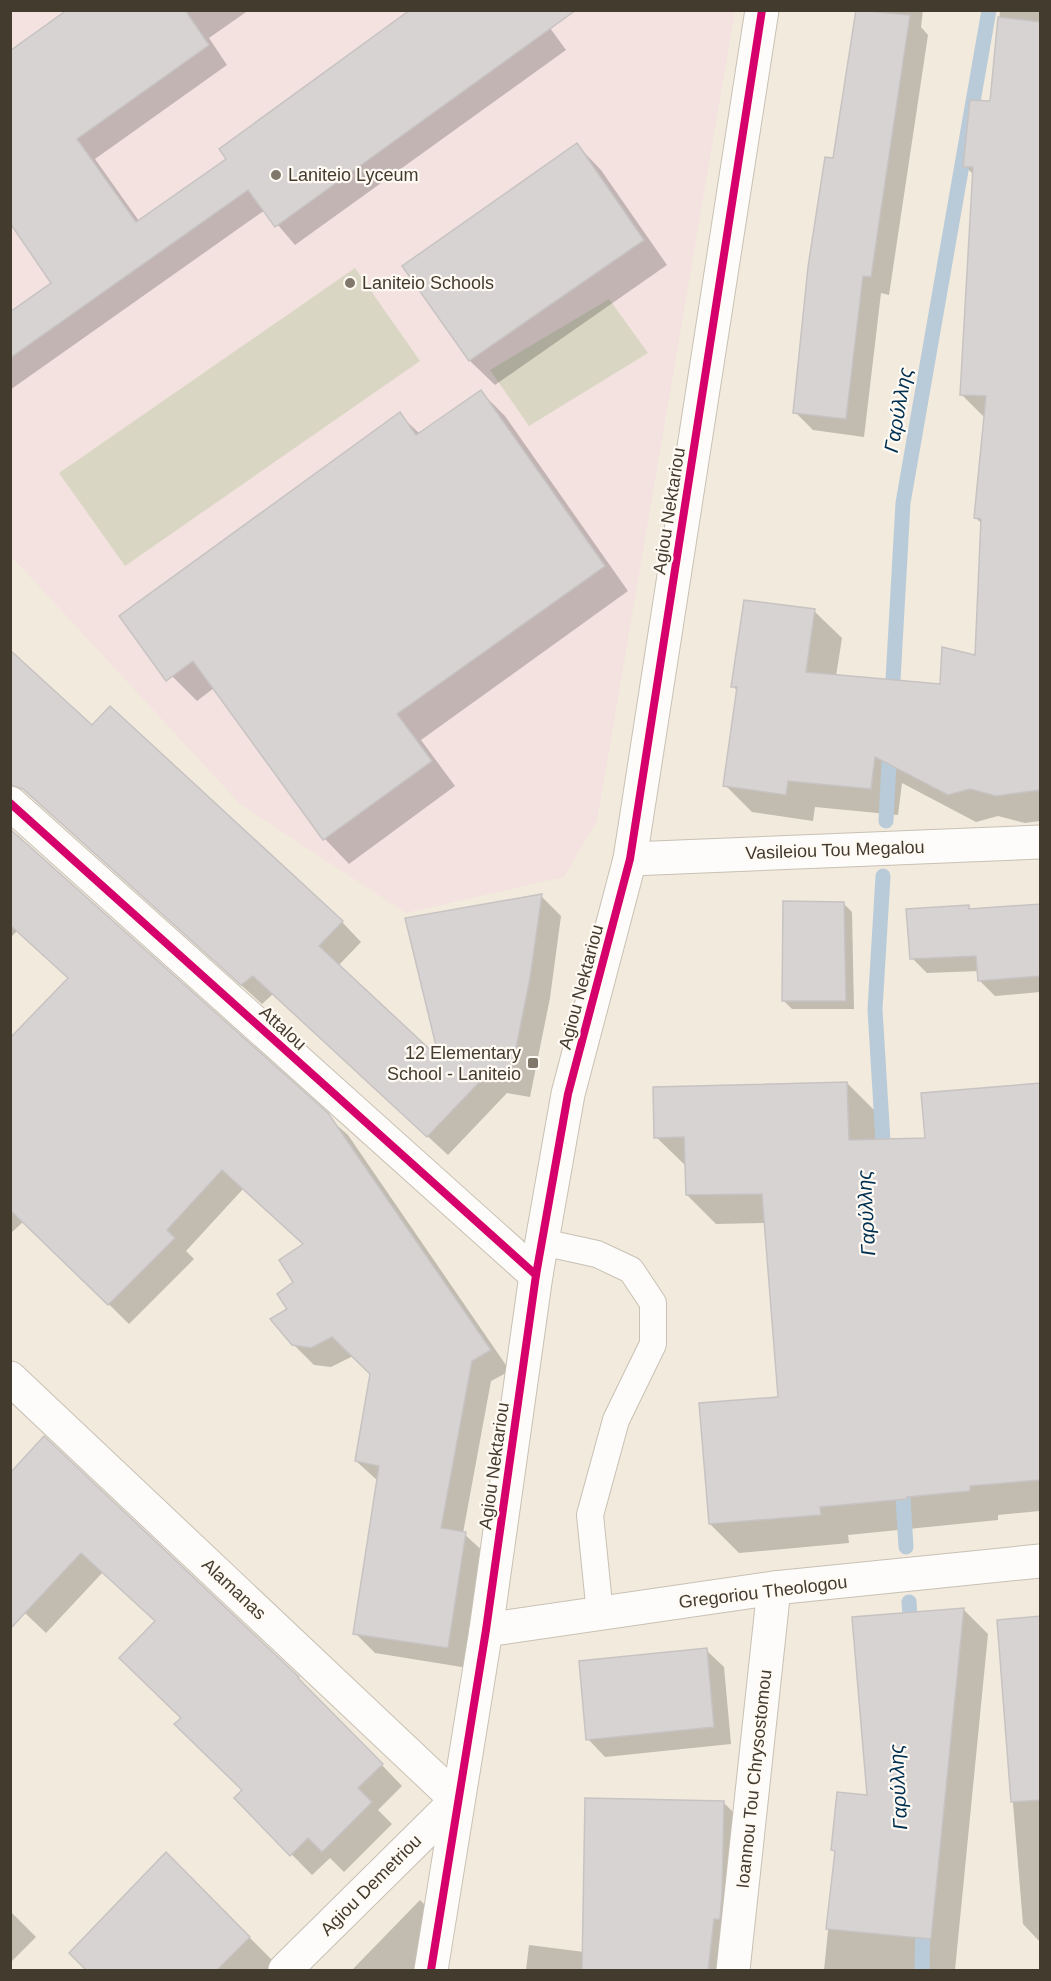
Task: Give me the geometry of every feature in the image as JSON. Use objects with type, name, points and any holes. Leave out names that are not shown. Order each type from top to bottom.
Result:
[{"type":"street","name":"Agiou Nektariou","points":[[431,1971],[486,1630],[536,1275],[568,1094],[630,859],[762,10]]},
{"type":"street","name":"Attalou","points":[[10,803],[536,1275]]},
{"type":"street","name":"Vasileiou Tou Megalou","points":[[630,859],[1041,842]]},
{"type":"street","name":"Alamanas","points":[[12,1384],[457,1800]]},
{"type":"street","name":"Gregoriou Theologou","points":[[486,1630],[774,1588],[1041,1562]]},
{"type":"street","name":"Ioannou Tou Chrysostomou","points":[[733,1971],[774,1588]]},
{"type":"street","name":"Agiou Demetriou","points":[[285,1971],[457,1800]]},
{"type":"lane","points":[[542,1242],[597,1254],[631,1270],[653,1303],[653,1344],[616,1420],[590,1515],[600,1614]]},
{"type":"shaded area","name":"Laniteio Schools","points":[[11,11],[735,11],[597,821],[564,877],[406,913],[240,804],[11,556]]},
{"type":"shaded area","points":[[355,268],[420,361],[125,566],[59,473]]},
{"type":"shaded area","points":[[609,299],[648,353],[529,426],[490,370]]},
{"type":"building","name":"Laniteio Lyceum","points":[[67,10],[185,10],[209,45],[77,139],[136,222],[226,159],[219,149],[410,10],[576,10],[275,227],[248,190],[10,358],[10,312],[51,283],[10,223],[10,51]]},
{"type":"building","points":[[856,10],[910,15],[871,277],[863,276],[846,419],[793,413],[808,267],[825,157],[833,158]]},
{"type":"building","points":[[998,17],[1041,22],[1041,790],[996,796],[970,789],[948,795],[875,757],[871,789],[788,781],[786,795],[723,786],[737,687],[731,687],[744,600],[815,609],[806,672],[940,684],[942,647],[975,655],[981,519],[974,518],[986,396],[960,395],[973,167],[963,167],[970,100],[990,101]]},
{"type":"building","points":[[577,143],[644,240],[469,361],[402,266]]},
{"type":"building","points":[[481,390],[605,566],[397,714],[432,761],[323,840],[193,661],[166,681],[119,616],[400,412],[416,435]]},
{"type":"building","points":[[10,650],[92,725],[110,706],[343,921],[319,946],[439,1058],[405,918],[542,894],[530,978],[510,1078],[487,1074],[427,1137],[253,976],[241,985],[23,789],[10,785]]},
{"type":"building","points":[[10,829],[328,1113],[491,1350],[472,1361],[441,1528],[466,1532],[448,1648],[353,1634],[379,1466],[355,1461],[370,1374],[332,1337],[311,1348],[292,1345],[270,1319],[287,1309],[277,1294],[293,1282],[279,1260],[303,1244],[222,1170],[167,1230],[175,1238],[108,1305],[10,1210],[10,1038],[68,978],[10,925]]},
{"type":"building","points":[[783,901],[844,902],[846,1001],[782,1001]]},
{"type":"building","points":[[1041,904],[1041,976],[978,981],[976,956],[910,959],[906,909],[969,905],[969,909]]},
{"type":"building","points":[[847,1082],[849,1140],[925,1138],[921,1093],[1041,1083],[1041,1480],[970,1486],[970,1491],[820,1507],[821,1515],[709,1524],[699,1403],[778,1397],[762,1194],[686,1195],[684,1137],[654,1138],[653,1087]]},
{"type":"building","points":[[44,1436],[299,1677],[383,1764],[358,1788],[372,1802],[322,1852],[308,1838],[290,1856],[234,1798],[242,1790],[174,1724],[181,1718],[119,1658],[155,1621],[81,1553],[10,1629],[10,1473]]},
{"type":"building","points":[[964,1608],[931,1939],[826,1929],[835,1851],[831,1850],[837,1792],[867,1795],[852,1617]]},
{"type":"building","points":[[1041,1616],[1041,1800],[1011,1802],[997,1620]]},
{"type":"building","points":[[707,1648],[714,1727],[586,1740],[579,1661]]},
{"type":"building","points":[[585,1798],[724,1801],[720,1919],[714,1919],[708,1971],[582,1971]]},
{"type":"building","points":[[166,1852],[250,1937],[216,1971],[87,1971],[69,1953]]},
{"type":"waterway","name":"Γαρύλλης","points":[[892,698],[903,503],[989,10]]},
{"type":"waterway","name":"Γαρύλλης","points":[[886,821],[890,743]]},
{"type":"waterway","name":"Γαρύλλης","points":[[883,876],[875,1009],[884,1158]]},
{"type":"waterway","name":"Γαρύλλης","points":[[902,1481],[906,1547]]},
{"type":"waterway","name":"Γαρύλλης","points":[[909,1602],[911,1632]]},
{"type":"waterway","name":"Γαρύλλης","points":[[922,1970],[923,1920]]},
{"type":"cycle path","points":[[431,1970],[486,1630],[536,1275],[568,1094],[630,859],[762,10]]},
{"type":"cycle path","points":[[10,803],[536,1275]]},
{"type":"place","name":"Laniteio Lyceum","points":[[276,175]]},
{"type":"place","name":"Laniteio Schools","points":[[350,283]]},
{"type":"place","name":"12 Elementary School - Laniteio","points":[[533,1063]]}]
